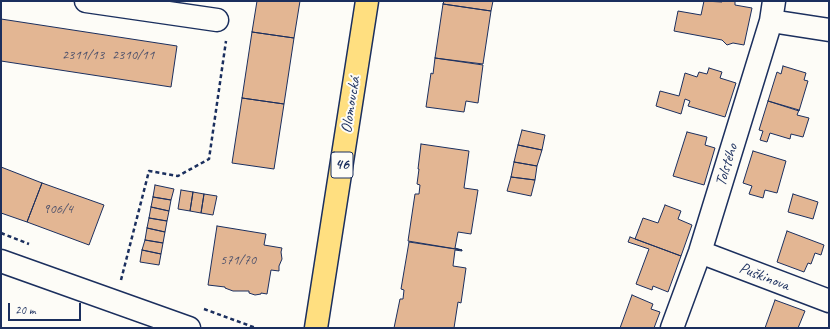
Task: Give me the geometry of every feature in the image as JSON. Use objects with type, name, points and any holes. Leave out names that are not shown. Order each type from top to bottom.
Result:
[{"type":"main road","name":"Olomoucká","points":[[316,328],[367,1]]},
{"type":"street","points":[[86,1],[222,29]]},
{"type":"street","points":[[773,11],[829,30]]},
{"type":"street","name":"Tolstého","points":[[672,328],[700,252],[773,11]]},
{"type":"street","name":"Puškinova","points":[[700,252],[829,301]]},
{"type":"street","points":[[1,261],[189,328]]},
{"type":"path","points":[[115,302],[149,171],[178,176],[209,160],[222,29]]},
{"type":"building","points":[[257,1],[300,1],[294,38],[252,32]]},
{"type":"building","points":[[444,1],[493,1],[491,11],[443,4]]},
{"type":"building","points":[[704,1],[735,1],[735,5],[752,8],[744,45],[733,43],[727,45],[722,40],[674,31],[678,11],[701,15]]},
{"type":"building","points":[[443,4],[491,11],[483,64],[435,58]]},
{"type":"building","points":[[1,19],[177,46],[171,87],[1,61]]},
{"type":"building","points":[[252,32],[294,38],[284,104],[242,98]]},
{"type":"building","points":[[435,58],[483,65],[478,103],[466,101],[464,112],[426,107],[431,73],[433,74]]},
{"type":"building","points":[[783,66],[806,73],[804,80],[808,81],[799,111],[768,101],[777,72],[781,74]]},
{"type":"building","points":[[709,68],[722,72],[720,78],[736,83],[725,117],[688,106],[690,101],[685,99],[681,114],[656,106],[660,91],[679,96],[685,73],[697,77],[699,72],[707,74]]},
{"type":"building","points":[[242,98],[284,104],[274,169],[232,163]]},
{"type":"building","points":[[768,101],[799,110],[797,115],[809,118],[803,137],[791,134],[790,139],[770,133],[767,142],[760,140],[763,131],[759,130]]},
{"type":"building","points":[[522,130],[545,135],[542,150],[518,145]]},
{"type":"building","points":[[687,132],[707,137],[705,145],[715,148],[704,185],[673,176]]},
{"type":"building","points":[[421,144],[469,151],[464,188],[478,190],[471,234],[458,232],[455,248],[462,250],[408,241],[415,194],[419,194],[420,185],[417,184]]},
{"type":"building","points":[[518,145],[542,150],[537,166],[514,162]]},
{"type":"building","points":[[753,151],[786,161],[777,193],[765,190],[763,198],[749,194],[752,186],[743,183]]},
{"type":"building","points":[[514,162],[537,166],[535,180],[511,177]]},
{"type":"building","points":[[1,167],[42,183],[27,222],[1,213]]},
{"type":"building","points":[[511,177],[535,180],[531,196],[507,191]]},
{"type":"building","points":[[42,183],[104,205],[89,245],[27,222]]},
{"type":"building","points":[[155,185],[174,189],[171,200],[153,197]]},
{"type":"building","points":[[181,190],[193,192],[190,211],[178,209]]},
{"type":"building","points":[[193,192],[204,194],[201,213],[190,211]]},
{"type":"building","points":[[204,194],[217,196],[213,215],[201,213]]},
{"type":"building","points":[[793,194],[818,202],[813,219],[788,212]]},
{"type":"building","points":[[153,197],[171,200],[169,211],[151,207]]},
{"type":"building","points":[[665,205],[681,211],[678,219],[692,225],[681,256],[635,239],[643,218],[658,223]]},
{"type":"building","points":[[151,207],[169,211],[167,221],[149,218]]},
{"type":"building","points":[[149,218],[167,221],[165,232],[147,228]]},
{"type":"building","points":[[217,226],[266,234],[264,245],[282,248],[282,259],[279,266],[279,271],[271,270],[267,294],[261,293],[255,295],[249,293],[249,291],[233,291],[225,287],[208,285]]},
{"type":"building","points":[[147,228],[165,232],[163,243],[145,240]]},
{"type":"building","points":[[787,231],[824,245],[821,255],[815,253],[811,264],[808,263],[804,272],[777,262]]},
{"type":"building","points":[[630,237],[681,256],[668,292],[653,286],[652,290],[636,284],[649,249],[628,242]]},
{"type":"building","points":[[145,240],[163,243],[161,254],[142,250]]},
{"type":"building","points":[[409,242],[462,250],[455,250],[453,266],[466,268],[461,303],[458,302],[454,328],[394,328],[400,299],[403,299],[404,290],[401,289]]},
{"type":"building","points":[[142,250],[161,254],[159,265],[140,262]]},
{"type":"building","points":[[632,295],[653,304],[651,309],[660,312],[654,328],[620,328]]},
{"type":"building","points":[[775,300],[805,311],[798,328],[765,328]]}]
